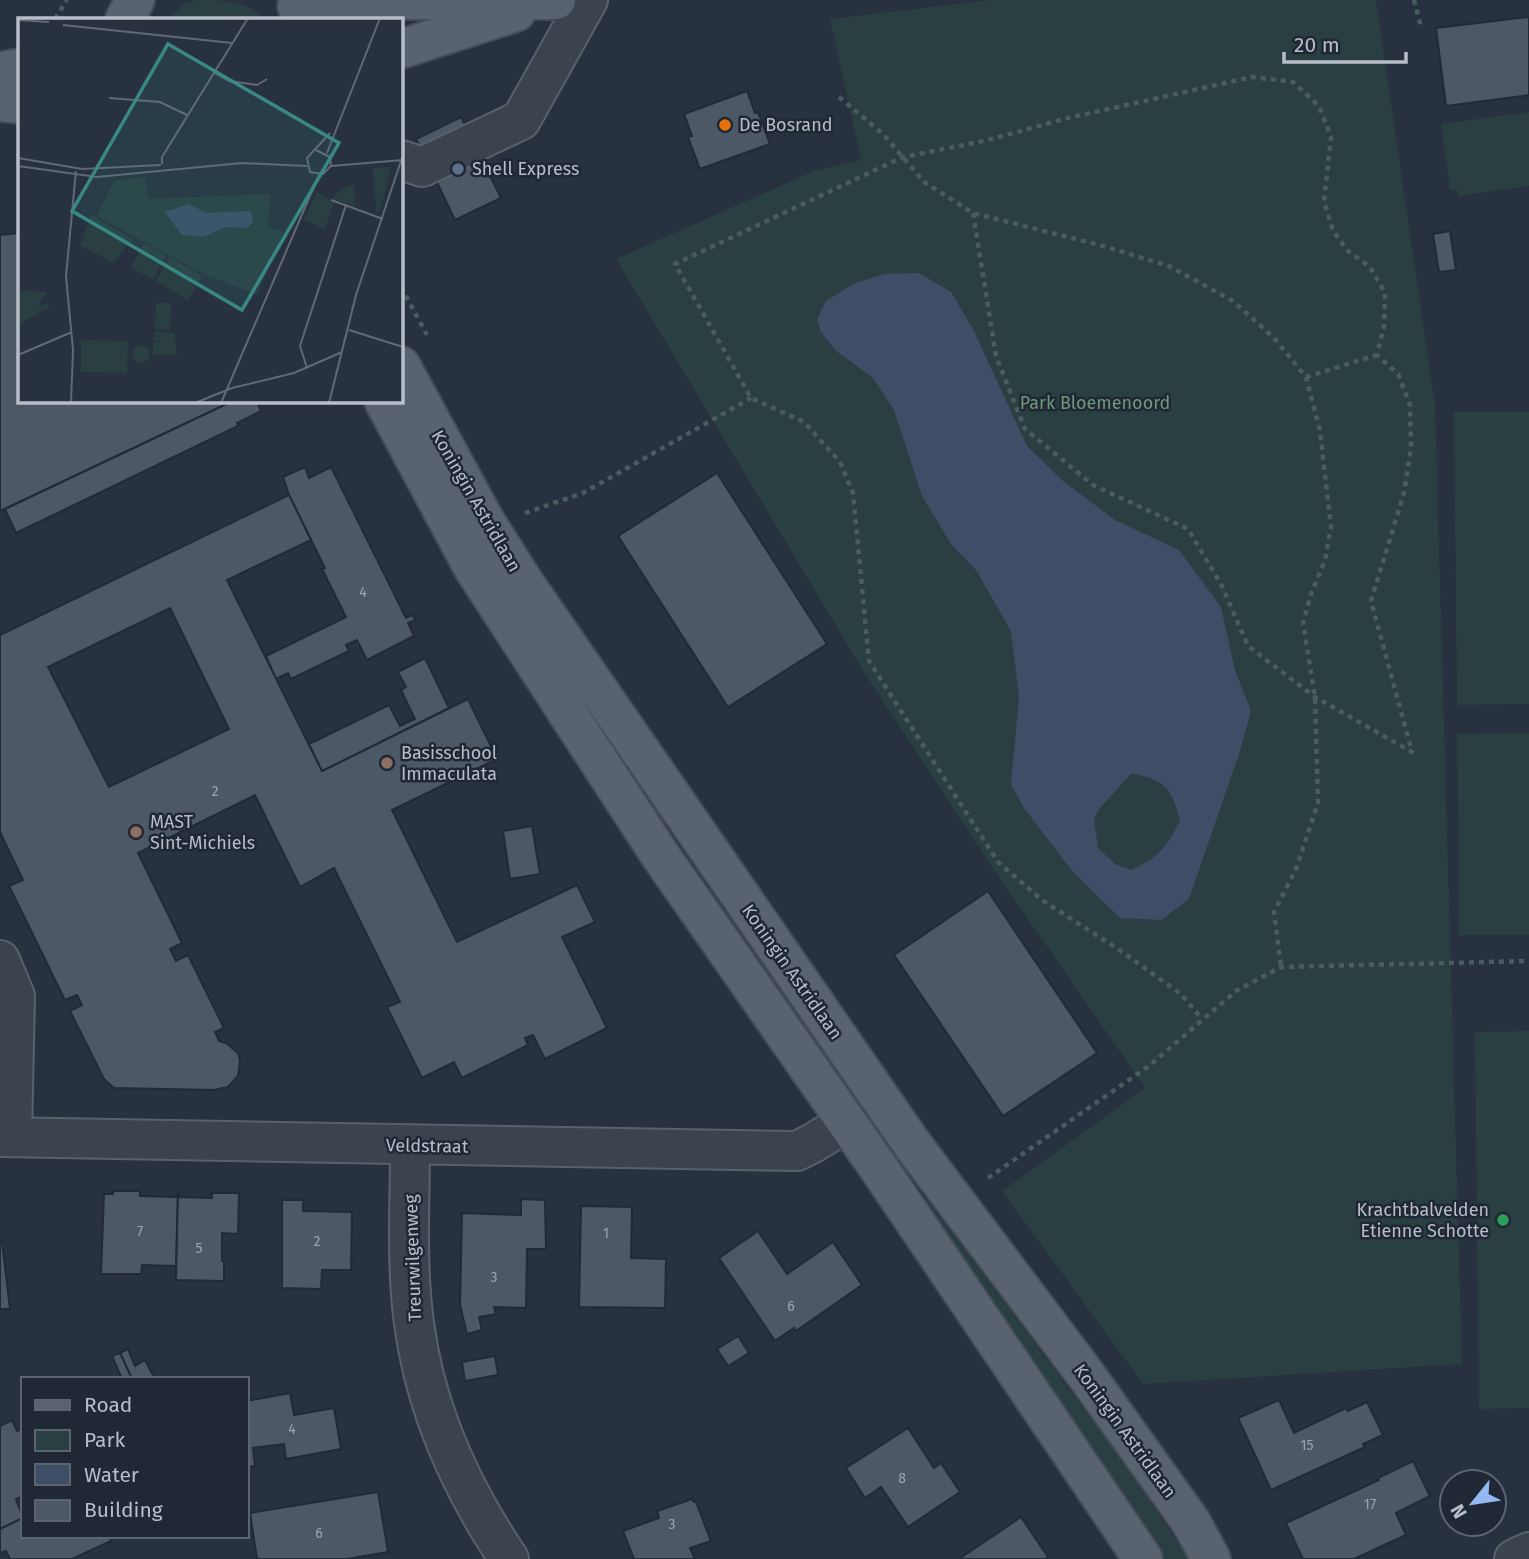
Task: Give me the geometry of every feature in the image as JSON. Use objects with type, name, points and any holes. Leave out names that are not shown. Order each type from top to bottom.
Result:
[{"type":"main road","points":[[296,8],[393,0],[551,1]]},
{"type":"main road","points":[[402,49],[556,0]]},
{"type":"main road","points":[[0,72],[18,68]]},
{"type":"main road","points":[[0,102],[18,103]]},
{"type":"main road","name":"Koningin Astridlaan","points":[[402,368],[485,521],[523,581],[905,1134],[1102,1398],[1191,1522],[1211,1559]]},
{"type":"main road","name":"Koningin Astridlaan","points":[[385,402],[437,503],[494,600],[660,855],[846,1122],[1143,1559]]},
{"type":"street","points":[[411,163],[522,120],[588,0]]},
{"type":"street","points":[[0,960],[15,996],[6,1137]]},
{"type":"street","name":"Veldstraat","points":[[6,1137],[797,1151],[846,1122]]},
{"type":"street","name":"Treurwilgenweg","points":[[410,1146],[409,1261],[414,1323],[427,1386],[446,1445],[471,1499],[509,1559]]},
{"type":"street","points":[[1514,1559],[1529,1552]]},
{"type":"path","points":[[57,18],[68,0]]},
{"type":"path","points":[[1414,0],[1421,27]]},
{"type":"path","points":[[1202,1019],[1181,994],[1042,900],[998,862],[869,661],[853,493],[840,462],[804,422],[751,398],[675,264],[903,157],[984,141],[1068,118],[1252,77],[1293,82],[1320,106],[1331,137],[1324,201],[1333,231],[1348,251],[1370,267],[1385,293],[1384,326],[1377,355]]},
{"type":"path","points":[[839,97],[883,134],[924,182],[973,213],[1103,246],[1168,266],[1233,301],[1274,338],[1306,377],[1320,430],[1331,527],[1325,560],[1303,623],[1315,697],[1318,803],[1296,869],[1274,912],[1281,967]]},
{"type":"path","points":[[973,213],[996,356],[1025,429],[1093,485],[1188,529],[1222,586],[1248,646],[1315,697],[1412,752],[1371,601],[1404,493],[1411,448],[1409,405],[1398,374],[1377,355]]},
{"type":"path","points":[[1306,377],[1377,355]]},
{"type":"path","points":[[525,513],[583,493],[751,398]]},
{"type":"path","points":[[987,1179],[1149,1066],[1236,991],[1281,967],[1529,961]]},
{"type":"green space","points":[[197,0],[224,1],[250,8],[262,18],[167,18],[186,3]]},
{"type":"green space","name":"Park Bloemenoord","points":[[991,0],[1376,0],[1435,405],[1462,1364],[1143,1384],[1002,1191],[1145,1088],[992,867],[860,666],[616,259],[814,171],[861,160],[830,19]]},
{"type":"green space","points":[[1529,112],[1529,186],[1458,196],[1457,189],[1450,190],[1441,124]]},
{"type":"green space","points":[[1454,412],[1529,412],[1529,704],[1457,705]]},
{"type":"green space","points":[[1529,733],[1529,935],[1459,935],[1457,734]]},
{"type":"green space","name":"Krachtbalvelden Etienne Schotte","points":[[1529,1031],[1529,1408],[1479,1409],[1475,1032]]},
{"type":"green space","points":[[925,1200],[1122,1460],[1189,1559],[1162,1559],[921,1202]]},
{"type":"water","points":[[919,273],[951,292],[973,329],[1027,446],[1063,481],[1115,520],[1179,550],[1221,607],[1235,670],[1251,711],[1189,899],[1161,920],[1120,918],[1073,872],[1024,808],[1011,784],[1019,697],[1011,631],[976,570],[951,544],[922,496],[894,410],[873,378],[835,350],[821,332],[817,319],[826,301],[853,284],[884,274]],"holes":[[[1131,774],[1165,787],[1174,800],[1180,820],[1161,850],[1131,870],[1115,864],[1098,848],[1094,819],[1099,809]]]},
{"type":"building","points":[[1529,17],[1529,95],[1446,106],[1436,28]]},
{"type":"building","name":"De Bosrand","points":[[747,91],[770,144],[700,169],[688,137],[692,136],[684,114]]},
{"type":"building","name":"Shell Express","points":[[461,117],[501,198],[455,220],[416,139]]},
{"type":"building","points":[[1450,231],[1456,270],[1439,272],[1433,234]]},
{"type":"building","points":[[18,233],[18,402],[231,402],[0,511],[0,235]]},
{"type":"building","points":[[231,402],[257,402],[261,411],[237,423],[238,426],[16,533],[5,509]]},
{"type":"building","points":[[305,467],[309,478],[331,467],[406,618],[413,615],[415,620],[408,623],[414,636],[367,660],[357,640],[346,645],[349,651],[291,679],[288,673],[276,679],[266,656],[346,617],[322,569],[325,568],[283,477]]},
{"type":"building","points":[[717,473],[827,644],[728,707],[618,536]]},
{"type":"building","points":[[289,495],[311,540],[227,580],[322,771],[468,699],[497,759],[392,810],[457,942],[577,885],[595,922],[562,937],[607,1028],[545,1059],[533,1035],[525,1038],[528,1045],[462,1078],[454,1062],[422,1078],[387,1007],[400,1002],[334,868],[300,887],[255,795],[138,853],[182,943],[170,949],[176,961],[188,955],[224,1028],[215,1032],[219,1041],[238,1053],[238,1076],[228,1087],[214,1090],[114,1088],[104,1079],[70,1011],[82,1005],[77,995],[65,1000],[9,886],[23,880],[0,832],[0,635]],"holes":[[[170,608],[229,729],[109,787],[48,667]]]},
{"type":"building","points":[[425,658],[449,708],[322,771],[309,744],[389,705],[400,726],[415,719],[401,690],[406,687],[398,672]]},
{"type":"building","points":[[532,826],[540,874],[510,879],[503,831]]},
{"type":"building","points":[[988,891],[1097,1053],[1003,1116],[894,955]]},
{"type":"building","points":[[113,1191],[140,1191],[140,1196],[177,1197],[178,1192],[176,1266],[142,1265],[141,1274],[101,1274],[104,1194],[113,1194]]},
{"type":"building","points":[[178,1192],[179,1197],[212,1198],[212,1193],[239,1193],[238,1234],[222,1233],[224,1281],[176,1280]]},
{"type":"building","points":[[521,1199],[545,1200],[546,1249],[527,1249],[526,1308],[494,1307],[496,1314],[479,1317],[482,1330],[467,1334],[460,1305],[462,1213],[521,1215]]},
{"type":"building","points":[[282,1200],[303,1200],[303,1211],[352,1212],[351,1270],[322,1270],[321,1289],[282,1288]]},
{"type":"building","points":[[581,1206],[632,1207],[631,1258],[666,1259],[665,1308],[579,1307]]},
{"type":"building","points":[[758,1231],[787,1274],[833,1242],[862,1285],[796,1331],[794,1328],[775,1341],[719,1258]]},
{"type":"building","points":[[2,1241],[10,1309],[0,1309]]},
{"type":"building","points":[[738,1336],[749,1353],[728,1366],[717,1349]]},
{"type":"building","points":[[128,1349],[135,1366],[145,1360],[154,1377],[131,1377],[120,1353]]},
{"type":"building","points":[[120,1353],[131,1377],[121,1377],[112,1356]]},
{"type":"building","points":[[495,1356],[498,1375],[465,1381],[462,1362]]},
{"type":"building","points":[[290,1393],[294,1415],[334,1408],[341,1449],[286,1459],[284,1444],[253,1448],[255,1466],[248,1467],[248,1401]]},
{"type":"building","points":[[1279,1400],[1294,1433],[1346,1408],[1348,1411],[1367,1402],[1383,1435],[1363,1444],[1365,1447],[1271,1490],[1238,1418]]},
{"type":"building","points":[[12,1420],[17,1431],[21,1429],[21,1497],[16,1499],[21,1519],[0,1529],[0,1426]]},
{"type":"building","points":[[908,1428],[934,1468],[941,1463],[960,1492],[908,1527],[881,1487],[865,1498],[846,1468]]},
{"type":"building","points":[[1413,1461],[1430,1496],[1396,1513],[1406,1535],[1354,1559],[1303,1559],[1286,1523],[1379,1480],[1378,1478]]},
{"type":"building","points":[[378,1492],[388,1552],[347,1559],[257,1559],[250,1513]]},
{"type":"building","points":[[692,1499],[696,1502],[711,1541],[690,1548],[695,1559],[634,1559],[623,1531],[659,1518],[657,1511]]},
{"type":"building","points":[[1021,1517],[1048,1557],[959,1559]]},
{"type":"building","points":[[21,1519],[21,1538],[110,1538],[111,1541],[72,1559],[10,1559],[6,1551],[0,1553],[0,1529]]},
{"type":"place","name":"De Bosrand","points":[[725,125]]},
{"type":"place","name":"Shell Express","points":[[458,169]]},
{"type":"place","name":"Basisschool Immaculata","points":[[387,763]]},
{"type":"place","name":"MAST Sint-Michiels","points":[[136,832]]},
{"type":"place","name":"Krachtbalvelden Etienne Schotte","points":[[1503,1220]]}]
